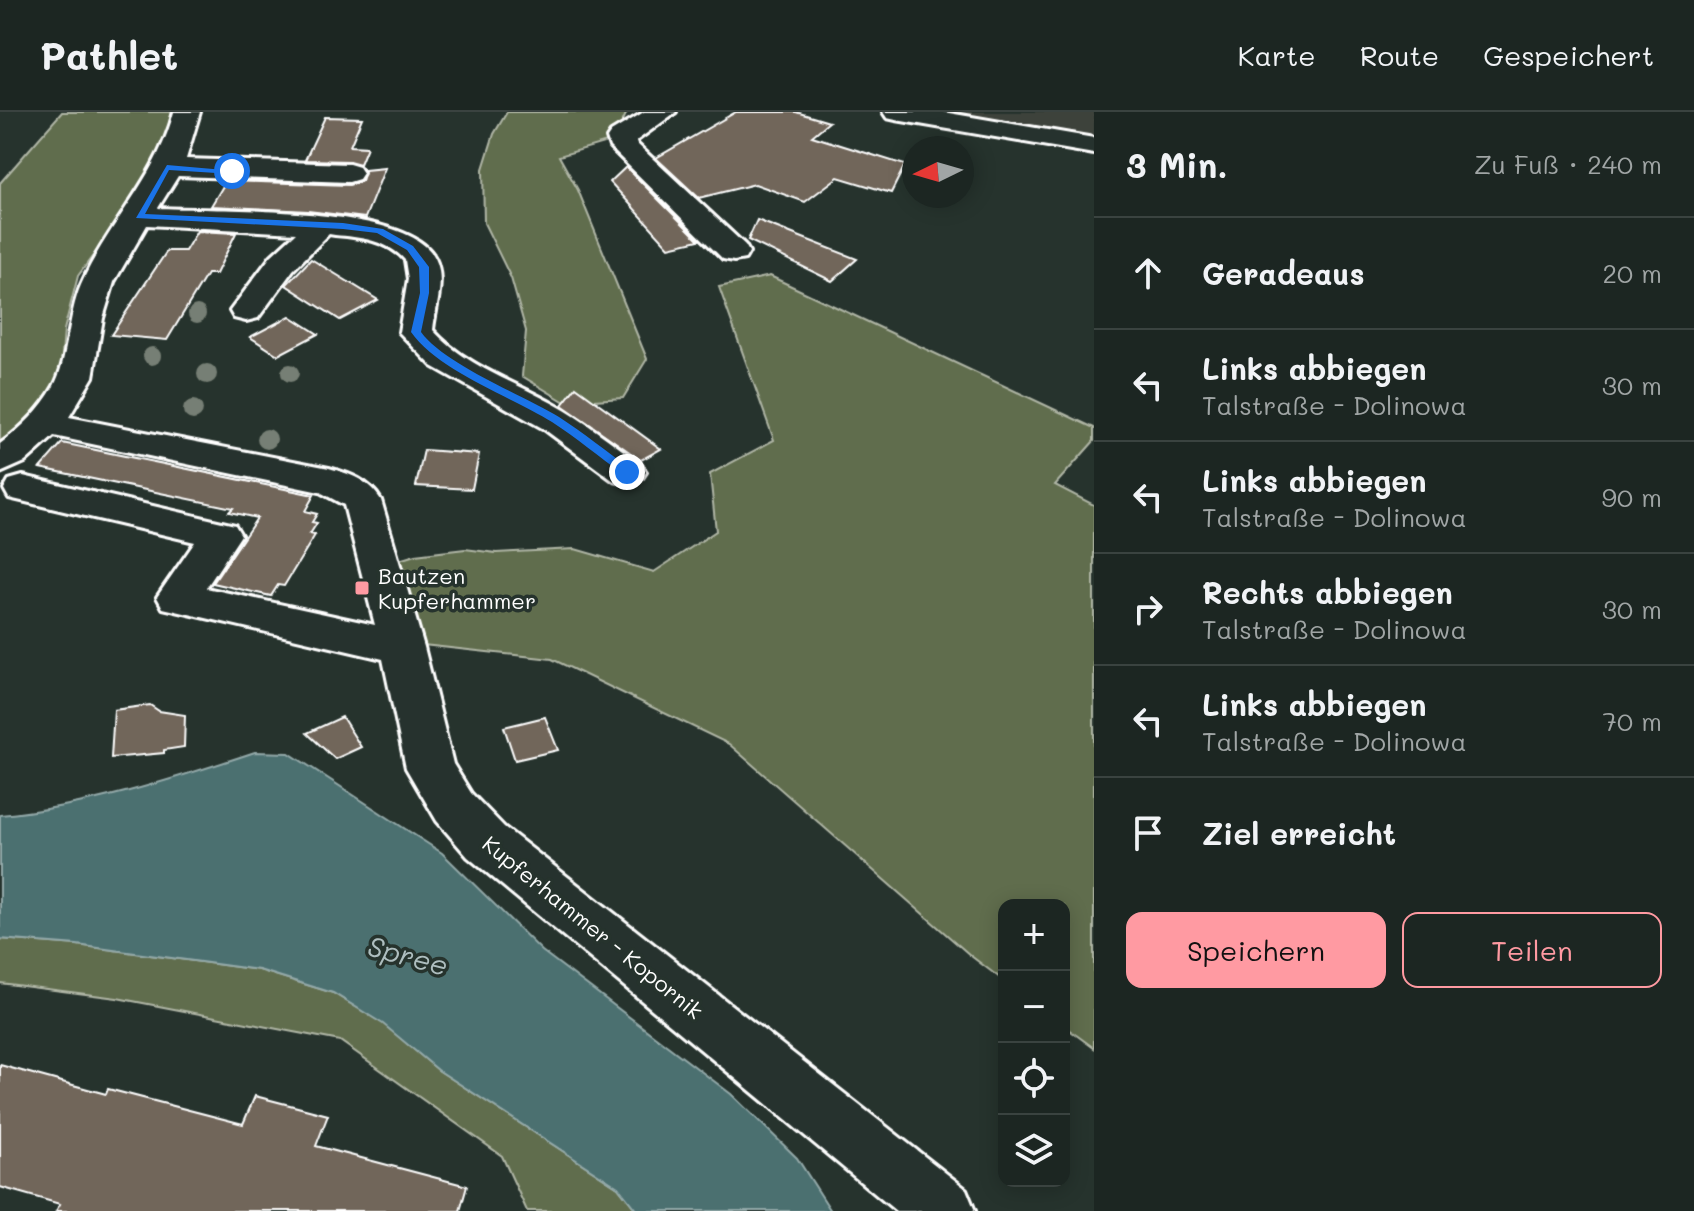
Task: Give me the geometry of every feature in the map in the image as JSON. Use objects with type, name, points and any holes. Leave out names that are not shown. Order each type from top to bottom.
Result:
[{"type":"street","points":[[187,112],[183,135],[167,167],[101,275],[85,326],[75,379],[45,423],[13,454],[11,475],[221,535],[178,597],[402,647]]},
{"type":"street","points":[[663,112],[621,138],[624,147],[734,252]]},
{"type":"street","points":[[896,112],[1094,146]]},
{"type":"street","points":[[167,167],[349,173]]},
{"type":"street","points":[[139,216],[380,231],[410,248],[424,267],[424,293],[416,332],[423,342],[469,373],[556,420],[627,472]]},
{"type":"street","points":[[246,311],[282,263],[322,225]]},
{"type":"street","name":"Kupferhammer - Kopornik","points":[[45,423],[329,481],[349,489],[362,500],[368,513],[430,768],[454,807],[486,842],[944,1211]]},
{"type":"shaded area","points":[[942,112],[1094,112],[1094,135],[1016,125]]},
{"type":"green space","points":[[62,112],[172,112],[162,148],[122,216],[78,276],[64,330],[60,379],[29,419],[0,445],[0,183]]},
{"type":"green space","points":[[507,112],[627,112],[614,140],[559,156],[578,190],[647,359],[623,398],[565,402],[522,376],[526,331],[511,278],[484,223],[483,169],[494,134]]},
{"type":"green space","points":[[770,276],[1094,428],[1094,441],[1055,485],[1094,505],[1094,1048],[1070,1030],[1070,899],[998,899],[998,976],[729,744],[552,659],[423,645],[396,561],[415,555],[465,549],[496,553],[575,549],[654,572],[716,531],[710,474],[774,440],[719,287]]},
{"type":"green space","points":[[0,939],[77,945],[259,970],[333,993],[384,1024],[438,1070],[618,1187],[637,1211],[527,1211],[502,1156],[340,1041],[117,998],[0,983]]},
{"type":"water","name":"Spree","points":[[255,752],[289,753],[442,853],[542,951],[731,1094],[797,1158],[831,1211],[637,1211],[618,1187],[438,1070],[383,1024],[333,993],[259,970],[77,945],[0,939],[0,815],[97,799]]},
{"type":"building","points":[[736,112],[796,112],[829,122],[812,136],[902,164],[902,171],[891,193],[838,177],[805,202],[755,184],[699,198],[656,158]]},
{"type":"building","points":[[325,117],[362,118],[350,146],[367,147],[360,164],[305,160]]},
{"type":"building","points":[[626,167],[699,240],[669,247],[610,182]]},
{"type":"building","points":[[385,168],[365,218],[308,211],[211,206],[226,181],[349,185],[362,181],[365,170]]},
{"type":"building","points":[[757,220],[857,259],[832,281],[748,240]]},
{"type":"building","points":[[197,231],[236,233],[216,274],[207,274],[167,340],[111,335],[167,251],[185,251]]},
{"type":"building","points":[[311,259],[378,300],[340,320],[286,285]]},
{"type":"building","points":[[290,316],[318,334],[278,355],[250,337]]},
{"type":"building","points":[[576,387],[661,449],[641,460],[562,405]]},
{"type":"building","points":[[62,443],[314,495],[305,511],[317,514],[312,522],[317,523],[310,534],[315,535],[284,586],[278,585],[271,596],[213,583],[257,518],[229,512],[233,508],[40,468]]},
{"type":"building","points":[[424,450],[479,454],[472,489],[416,486]]},
{"type":"building","points":[[150,705],[159,711],[185,715],[184,747],[164,750],[164,753],[111,758],[114,710]]},
{"type":"building","points":[[342,717],[361,747],[335,759],[307,733]]},
{"type":"building","points":[[545,717],[558,750],[515,760],[504,727]]},
{"type":"building","points":[[0,1065],[106,1094],[108,1089],[243,1124],[255,1096],[328,1115],[316,1146],[467,1186],[460,1211],[56,1211],[60,1204],[0,1187]]},
{"type":"place","name":"Bautzen Kupferhammer","points":[[362,588]]},
{"type":"route","points":[[232,171],[167,167],[139,216],[343,226],[380,231],[410,248],[424,267],[424,293],[416,332],[423,342],[469,373],[556,420],[627,472]]}]
